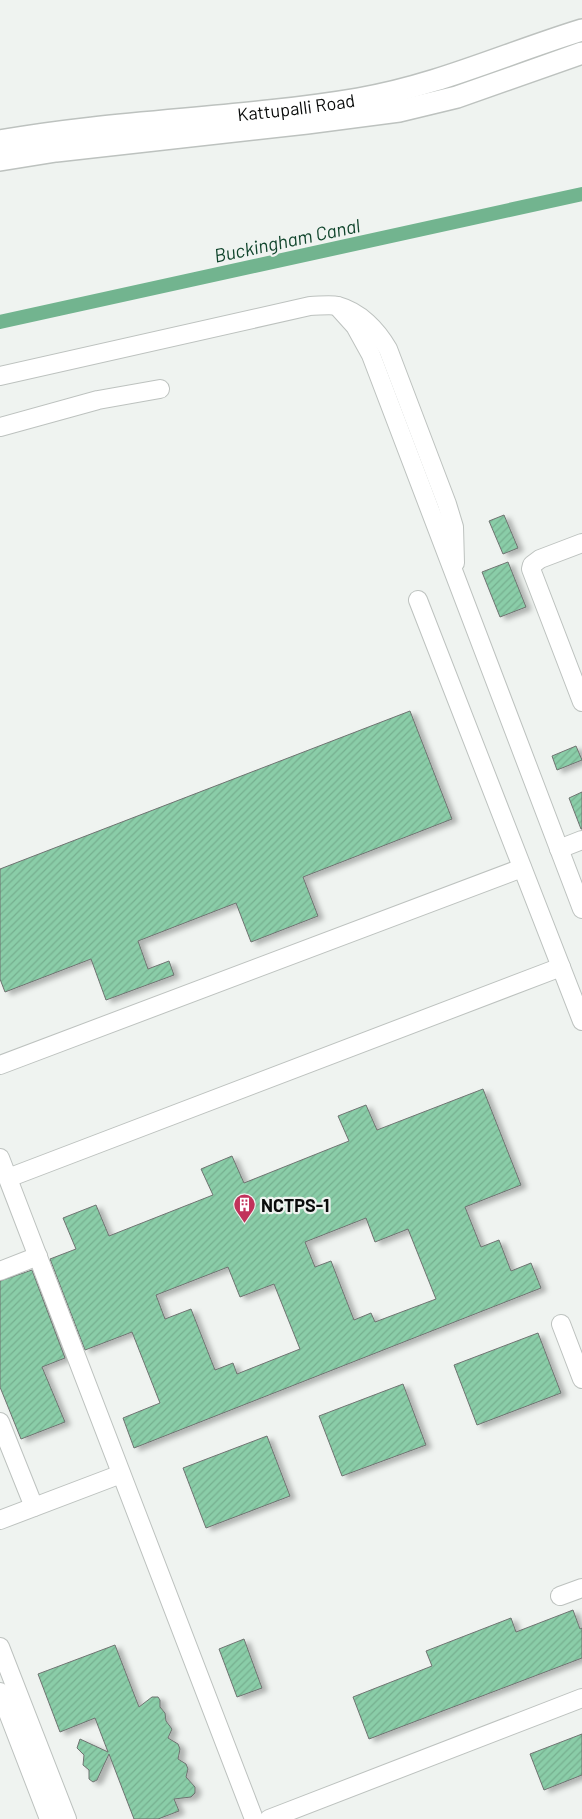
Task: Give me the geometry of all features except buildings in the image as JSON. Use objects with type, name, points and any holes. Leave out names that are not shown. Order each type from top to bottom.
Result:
[{"type":"main road","name":"Kattupalli Road","points":[[0,141],[63,131],[237,114],[357,99],[418,86],[582,30]]},
{"type":"main road","name":"Kattupalli Road","points":[[0,160],[56,151],[308,124],[399,111],[457,97],[510,80],[572,56]]},
{"type":"lane","points":[[0,376],[310,306],[337,306],[355,326],[371,354],[582,909]]},
{"type":"lane","points":[[0,428],[98,400],[160,389]]},
{"type":"lane","points":[[582,543],[540,559],[535,562],[531,570],[582,702]]},
{"type":"lane","points":[[418,600],[582,1021]]},
{"type":"lane","points":[[559,849],[582,840]]},
{"type":"lane","points":[[0,1065],[522,868]]},
{"type":"lane","points":[[8,1178],[561,967]]},
{"type":"lane","points":[[0,1158],[254,1819]]},
{"type":"lane","points":[[0,1271],[38,1256]]},
{"type":"lane","points":[[561,1324],[582,1380]]},
{"type":"lane","points":[[0,1422],[34,1507]]},
{"type":"lane","points":[[0,1520],[121,1474]]},
{"type":"lane","points":[[560,1596],[582,1588]]},
{"type":"lane","points":[[0,1647],[67,1819]]},
{"type":"lane","points":[[0,1692],[49,1819]]},
{"type":"lane","points":[[269,1819],[582,1698]]},
{"type":"waterway","name":"Buckingham Canal","points":[[0,322],[582,194]]},
{"type":"place","name":"NCTPS-1","points":[[245,1224]]}]
